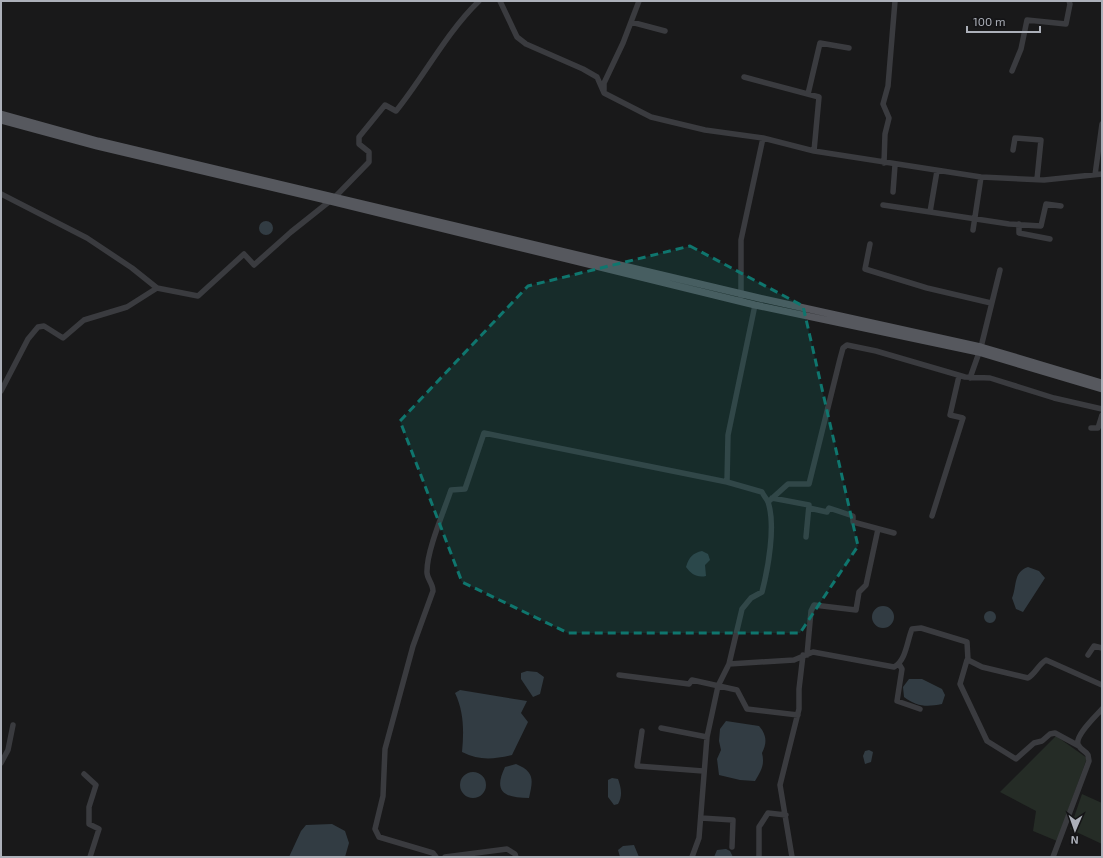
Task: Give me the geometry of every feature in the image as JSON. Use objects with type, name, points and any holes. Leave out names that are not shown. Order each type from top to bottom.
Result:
[{"type":"main road","points":[[1,114],[98,141],[333,199],[741,297],[979,350],[1102,383]]},
{"type":"main road","points":[[1,120],[97,146],[333,199]]},
{"type":"main road","points":[[741,297],[755,305],[979,350],[1102,389]]},
{"type":"street","points":[[1,194],[87,238],[138,272],[156,288],[198,296],[244,254],[254,265],[291,232],[333,199],[369,162],[368,152],[358,144],[359,137],[385,104],[396,111],[438,52],[469,11],[479,1]]},
{"type":"street","points":[[500,1],[517,37],[526,44],[584,69],[597,77],[604,93],[651,117],[705,130],[764,138],[814,151],[937,172],[981,177],[1037,179],[1065,179],[1102,174]]},
{"type":"street","points":[[604,93],[604,83],[639,1]]},
{"type":"street","points":[[884,163],[885,134],[889,118],[883,104],[888,86],[895,1]]},
{"type":"street","points":[[1012,71],[1021,49],[1027,20],[1066,24],[1070,4],[1069,1]]},
{"type":"street","points":[[631,22],[665,31]]},
{"type":"street","points":[[808,94],[820,43],[849,48]]},
{"type":"street","points":[[744,77],[819,97],[814,151]]},
{"type":"street","points":[[1095,175],[1102,124]]},
{"type":"street","points":[[741,297],[741,240],[764,138]]},
{"type":"street","points":[[1013,150],[1015,138],[1042,140],[1037,179]]},
{"type":"street","points":[[894,192],[895,165]]},
{"type":"street","points":[[930,212],[937,172]]},
{"type":"street","points":[[973,230],[981,177]]},
{"type":"street","points":[[883,205],[975,220],[1041,226],[1046,204],[1061,206]]},
{"type":"street","points":[[1019,224],[1018,233],[1050,239]]},
{"type":"street","points":[[870,244],[865,269],[927,288],[991,304]]},
{"type":"street","points":[[970,378],[1000,270]]},
{"type":"street","points":[[1,391],[28,339],[38,327],[44,326],[63,338],[84,320],[127,307],[156,288]]},
{"type":"street","points":[[727,482],[728,435],[755,305]]},
{"type":"street","points":[[770,500],[788,484],[809,484],[843,348],[847,345],[876,351],[960,376],[970,378],[990,378],[1054,398],[1102,409]]},
{"type":"street","points":[[932,516],[963,418],[950,415],[960,376]]},
{"type":"street","points":[[1091,428],[1098,428],[1102,415]]},
{"type":"street","points":[[436,857],[433,853],[379,837],[375,829],[383,796],[385,749],[413,646],[433,590],[433,584],[426,573],[428,560],[451,490],[465,489],[484,433],[727,482],[762,492],[770,500],[809,504],[806,537]]},
{"type":"street","points":[[692,857],[699,838],[707,737],[718,686],[729,664],[742,609],[751,598],[762,592],[767,575],[771,529],[770,500]]},
{"type":"street","points":[[809,508],[827,512],[829,508],[853,516],[852,522],[894,533]]},
{"type":"street","points":[[792,857],[780,785],[798,715],[798,689],[805,655],[811,611],[814,605],[856,610],[859,592],[866,585],[878,528]]},
{"type":"street","points":[[729,664],[794,660],[814,652],[894,668],[903,658],[912,629],[921,628],[967,642],[968,660],[982,667],[1028,678],[1033,675],[1039,664],[1046,660],[1102,685]]},
{"type":"street","points":[[1088,655],[1094,646],[1102,648]]},
{"type":"street","points":[[966,660],[960,684],[987,741],[1016,759],[1034,743],[1042,741],[1050,734],[1055,733],[1079,746],[1085,751],[1089,761],[1054,857]]},
{"type":"street","points":[[899,664],[902,669],[896,701],[920,709]]},
{"type":"street","points":[[619,675],[689,684],[692,680],[737,690],[747,709],[798,715]]},
{"type":"street","points":[[1079,746],[1077,742],[1079,735],[1102,709]]},
{"type":"street","points":[[1,763],[8,750],[13,725]]},
{"type":"street","points":[[661,728],[707,737]]},
{"type":"street","points":[[642,731],[637,766],[704,771]]},
{"type":"street","points":[[84,774],[96,785],[89,807],[88,818],[89,824],[99,829],[90,857]]},
{"type":"street","points":[[759,857],[759,827],[768,814],[786,815]]},
{"type":"street","points":[[701,818],[733,820],[732,847]]},
{"type":"street","points":[[445,857],[507,849],[515,854],[516,857]]},
{"type":"highlighted area","points":[[690,246],[803,306],[858,546],[800,633],[568,633],[462,582],[400,421],[528,286]]},
{"type":"shaded area","points":[[266,221],[271,223],[273,228],[271,233],[266,235],[261,233],[259,228],[261,223]]},
{"type":"shaded area","points":[[702,551],[708,554],[710,560],[705,565],[706,576],[697,576],[690,572],[686,567],[692,556]]},
{"type":"shaded area","points":[[1028,567],[1039,571],[1045,578],[1023,612],[1016,609],[1012,598],[1016,580],[1020,572]]},
{"type":"shaded area","points":[[883,606],[887,607],[893,613],[893,621],[887,627],[883,628],[879,627],[873,621],[872,617],[873,613],[879,607]]},
{"type":"shaded area","points":[[988,611],[992,611],[996,617],[992,623],[988,623],[984,619],[984,615]]},
{"type":"shaded area","points":[[527,671],[537,672],[544,677],[540,694],[533,697],[521,679],[521,673]]},
{"type":"shaded area","points":[[909,679],[922,679],[942,689],[945,695],[942,704],[932,706],[922,705],[913,703],[904,697],[903,687]]},
{"type":"shaded area","points":[[460,690],[527,701],[521,713],[528,722],[512,755],[481,758],[462,752],[463,722],[455,693]]},
{"type":"shaded area","points":[[726,721],[759,726],[764,733],[765,746],[762,753],[763,764],[755,781],[740,780],[719,775],[717,759],[721,750],[719,741],[720,729]]},
{"type":"shaded area","points":[[1056,736],[1087,758],[1057,841],[1033,831],[1036,811],[1000,792]]},
{"type":"shaded area","points":[[869,750],[873,752],[871,762],[865,764],[863,756],[865,751]]},
{"type":"shaded area","points":[[516,764],[527,770],[530,774],[532,781],[529,798],[520,798],[507,795],[501,788],[500,782],[505,767]]},
{"type":"shaded area","points":[[473,772],[482,776],[486,785],[482,794],[473,798],[464,794],[460,785],[464,776]]},
{"type":"shaded area","points":[[612,778],[618,779],[621,792],[621,798],[618,804],[614,805],[608,797],[608,780]]},
{"type":"shaded area","points":[[1082,794],[1102,803],[1102,844],[1070,829]]},
{"type":"shaded area","points":[[332,824],[345,831],[349,843],[345,857],[289,857],[301,831],[306,825]]},
{"type":"shaded area","points":[[634,845],[639,857],[620,857],[618,850],[623,846]]},
{"type":"shaded area","points":[[726,849],[730,851],[733,857],[714,857],[717,850]]}]
